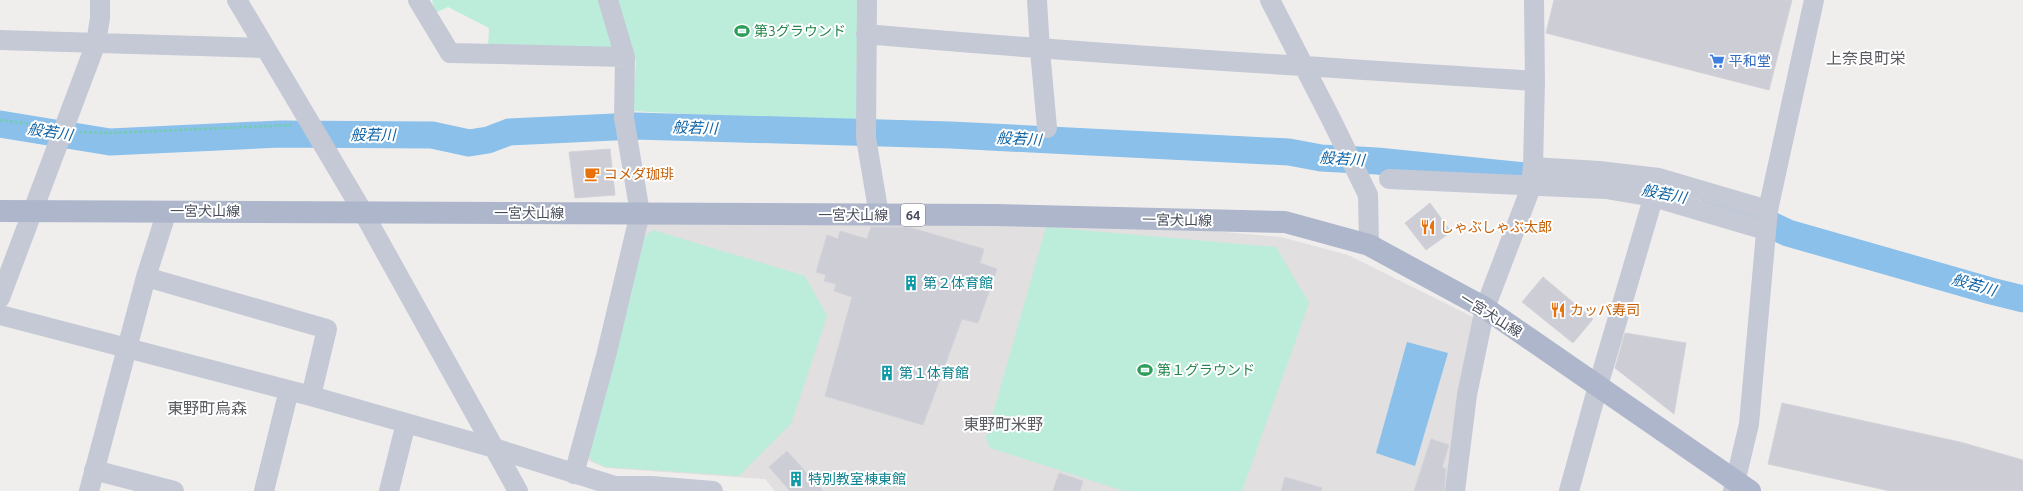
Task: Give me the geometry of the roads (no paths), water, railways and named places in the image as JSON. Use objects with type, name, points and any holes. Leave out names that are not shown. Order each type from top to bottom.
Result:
[{"type":"main road","name":"一宮犬山線","points":[[0,211],[994,215],[1284,222],[1369,245],[1485,308],[1598,386],[1739,488]]},
{"type":"street","points":[[0,298],[34,211],[96,42],[100,18],[100,0]]},
{"type":"street","points":[[237,0],[363,212],[518,491]]},
{"type":"street","points":[[418,0],[450,53],[624,57]]},
{"type":"street","points":[[574,474],[606,356],[640,213],[626,138],[624,118],[624,57],[608,0]]},
{"type":"street","points":[[867,0],[866,130],[880,215]]},
{"type":"street","points":[[1037,0],[1047,128]]},
{"type":"street","points":[[1270,0],[1368,195],[1369,245]]},
{"type":"street","points":[[1454,491],[1467,395],[1485,308],[1532,176],[1535,81],[1534,0]]},
{"type":"street","points":[[1739,488],[1749,424],[1765,230],[1768,210],[1814,0]]},
{"type":"street","points":[[866,34],[1040,50],[1303,65],[1535,81]]},
{"type":"street","points":[[0,40],[265,48]]},
{"type":"street","points":[[1389,180],[1532,176],[1599,172],[1659,178],[1768,210]]},
{"type":"street","points":[[1532,176],[1653,197],[1765,230]]},
{"type":"street","points":[[1569,491],[1659,178]]},
{"type":"street","points":[[89,491],[146,277],[167,211]]},
{"type":"street","points":[[146,277],[327,329],[312,396]]},
{"type":"street","points":[[0,315],[312,396],[494,448],[615,486],[651,486],[713,491]]},
{"type":"street","points":[[264,491],[289,390]]},
{"type":"street","points":[[389,491],[406,423]]},
{"type":"street","points":[[94,470],[174,491]]},
{"type":"water","points":[[1407,342],[1448,353],[1415,466],[1376,453]]},
{"type":"waterway","name":"般若川","points":[[0,124],[110,142],[280,134],[432,135],[469,143],[488,140],[509,132],[635,126],[951,135],[1289,152],[1321,158],[1377,161],[1544,178]]},
{"type":"waterway","name":"般若川","points":[[1715,205],[1750,215],[1788,233],[2023,299]]},
{"type":"place","name":"第3グラウンド","points":[[742,31]]},
{"type":"place","name":"平和堂","points":[[1717,61]]},
{"type":"place","name":"コメダ珈琲","points":[[592,174]]},
{"type":"place","name":"しゃぶしゃぶ太郎","points":[[1428,227]]},
{"type":"place","name":"第２体育館","points":[[911,283]]},
{"type":"place","name":"カッパ寿司","points":[[1558,310]]},
{"type":"place","name":"第１グラウンド","points":[[1145,370]]},
{"type":"place","name":"第１体育館","points":[[887,373]]},
{"type":"place","name":"特別教室棟東館","points":[[796,479]]},
{"type":"district","name":"上奈良町栄","points":[[1866,58]]},
{"type":"district","name":"東野町烏森","points":[[207,408]]},
{"type":"district","name":"東野町米野","points":[[1003,424]]}]
